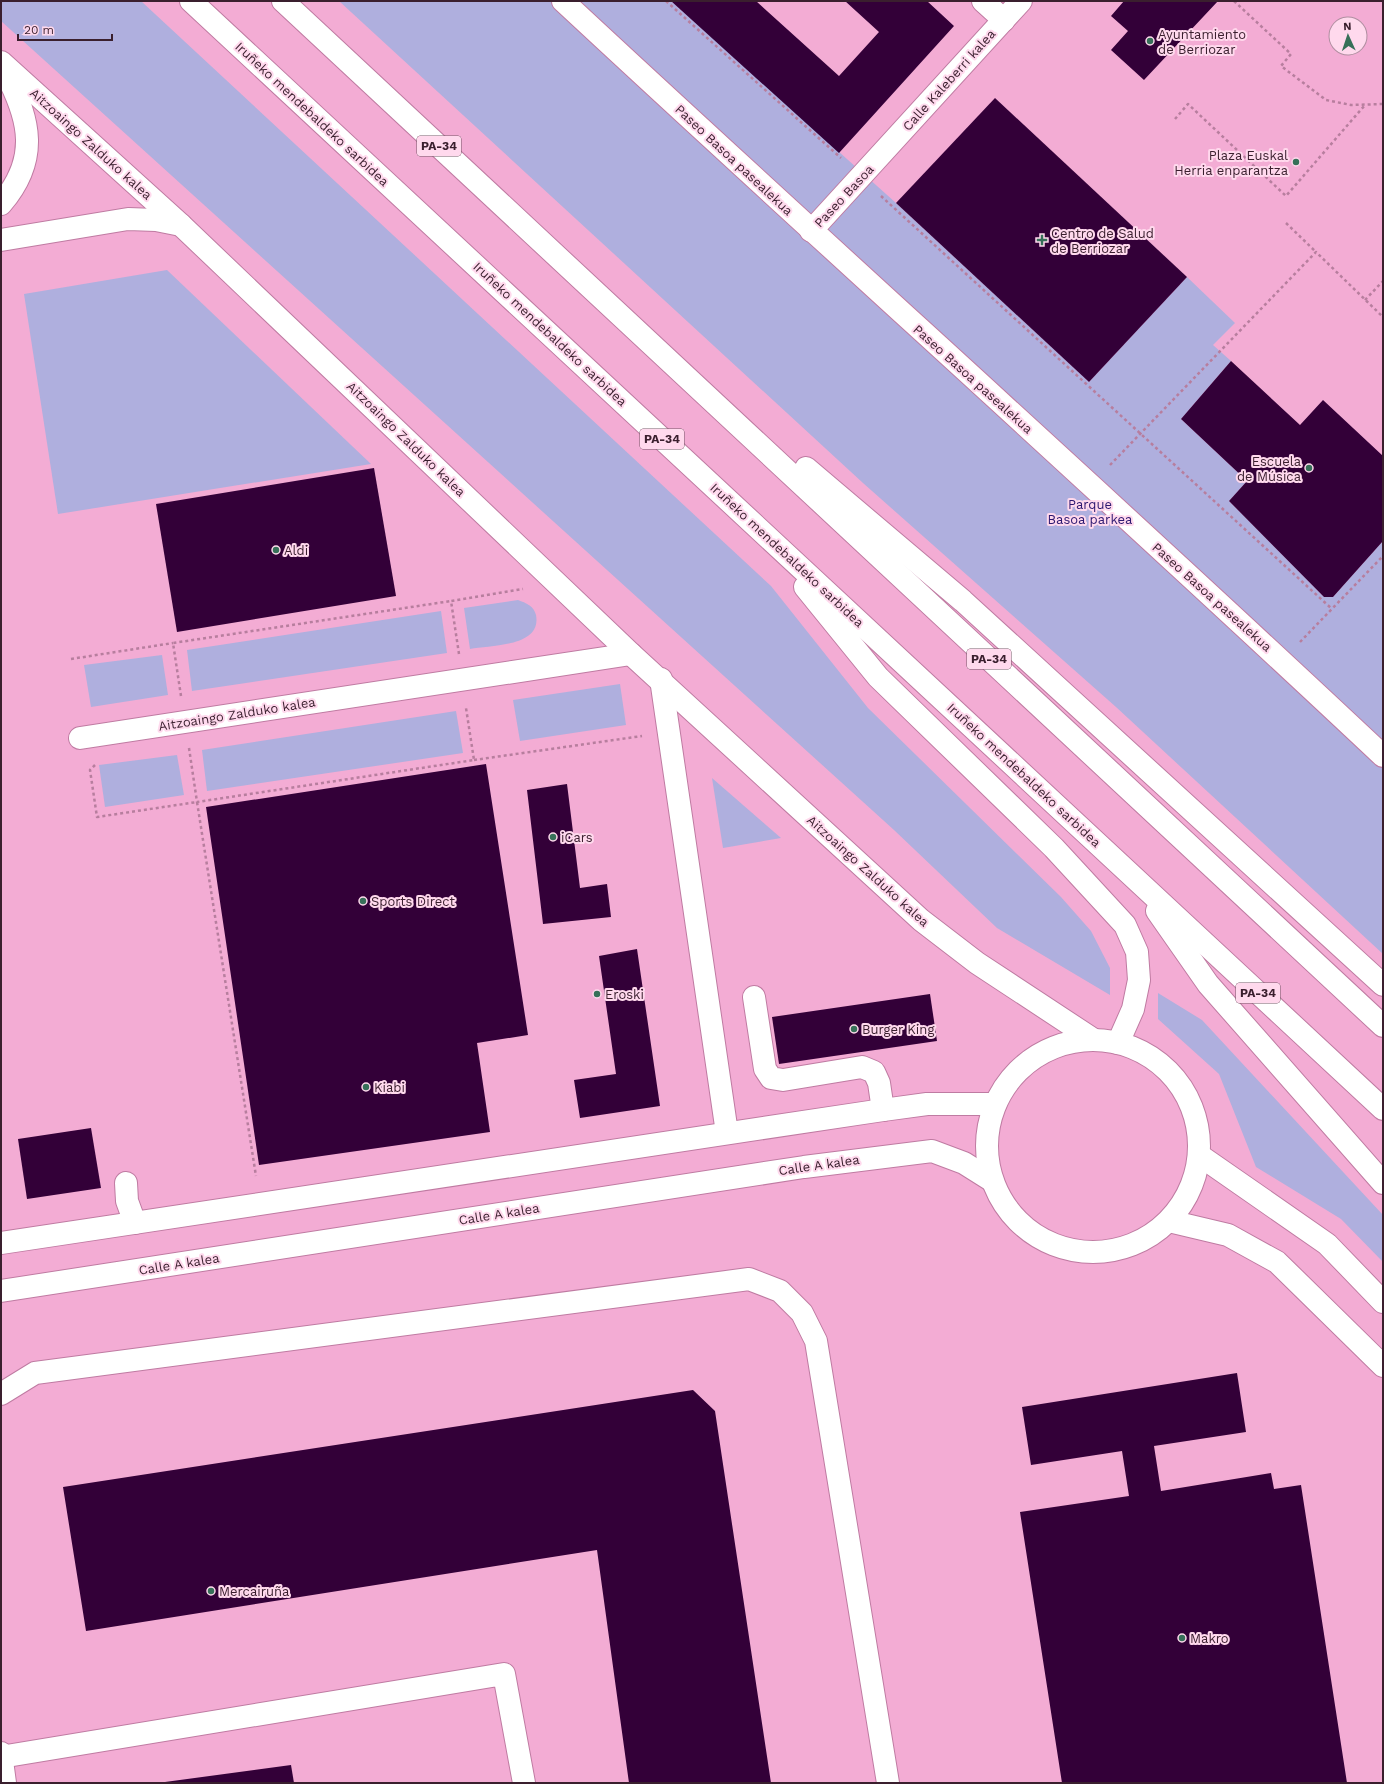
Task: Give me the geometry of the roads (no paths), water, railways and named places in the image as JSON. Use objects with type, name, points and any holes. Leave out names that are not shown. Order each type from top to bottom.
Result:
[{"type":"main road","name":"Iruñeko mendebaldeko sarbidea","points":[[191,1],[1383,1109]]},
{"type":"main road","name":"PA-34","points":[[283,1],[596,291],[1383,1026]]},
{"type":"main road","name":"Paseo Basoa pasealekua","points":[[563,1],[811,231],[1282,661],[1383,756]]},
{"type":"main road","points":[[983,1],[1004,20]]},
{"type":"main road","name":"Calle Kaleberri kalea","points":[[877,160],[1021,1]]},
{"type":"main road","name":"Aitzoaingo Zalduko kalea","points":[[1,62],[181,225],[631,654],[661,679],[921,920],[976,963],[1094,1040]]},
{"type":"main road","name":"Aitzoaingo Zalduko kalea","points":[[1,66],[21,105],[27,126],[28,145],[26,158],[20,177],[1,204]]},
{"type":"main road","name":"Paseo Basoa","points":[[811,231],[877,160]]},
{"type":"main road","name":"Aitzoaingo Zalduko kalea","points":[[1,240],[128,219],[156,220],[181,225]]},
{"type":"main road","points":[[596,291],[963,600],[1383,985]]},
{"type":"main road","points":[[758,528],[878,677],[1054,848],[1125,925],[1137,952],[1139,980],[1133,1009],[1118,1043]]},
{"type":"main road","name":"Aitzoaingo Zalduko kalea","points":[[80,738],[631,654]]},
{"type":"main road","points":[[661,679],[728,1134]]},
{"type":"main road","points":[[1134,877],[1208,984],[1383,1183]]},
{"type":"main road","points":[[754,997],[765,1068],[771,1078],[783,1080],[862,1067],[874,1072],[878,1082],[883,1110]]},
{"type":"main road","points":[[1094,1040],[1118,1043],[1136,1049],[1164,1066],[1184,1092],[1197,1122],[1199,1155],[1190,1190],[1181,1206],[1169,1220],[1140,1241],[1105,1252],[1069,1250],[1036,1236],[1009,1212],[991,1180],[986,1155],[987,1136],[995,1104],[1011,1078],[1035,1057],[1063,1044],[1094,1040]]},
{"type":"main road","points":[[1,1243],[883,1110],[927,1104],[995,1104]]},
{"type":"main road","name":"Calle A kalea","points":[[1,1291],[804,1167],[932,1151],[964,1162],[991,1180]]},
{"type":"main road","points":[[1199,1155],[1327,1244],[1383,1302]]},
{"type":"main road","points":[[126,1183],[127,1201],[135,1223]]},
{"type":"main road","points":[[1169,1220],[1228,1235],[1277,1262],[1383,1366]]},
{"type":"main road","points":[[1,1394],[35,1373],[749,1279],[780,1291],[802,1313],[816,1341],[888,1783]]},
{"type":"main road","points":[[5,1783],[1,1756],[504,1674],[524,1783]]},
{"type":"place","name":"Ayuntamiento de Berriozar","points":[[1150,41]]},
{"type":"place","name":"Plaza Euskal Herria enparantza","points":[[1296,162]]},
{"type":"place","name":"Centro de Salud de Berriozar","points":[[1042,240]]},
{"type":"place","name":"Escuela de Música","points":[[1309,468]]},
{"type":"place","name":"Aldi","points":[[276,550]]},
{"type":"place","name":"iCars","points":[[553,837]]},
{"type":"place","name":"Sports Direct","points":[[363,901]]},
{"type":"place","name":"Eroski","points":[[597,994]]},
{"type":"place","name":"Burger King","points":[[854,1029]]},
{"type":"place","name":"Kiabi","points":[[366,1087]]},
{"type":"place","name":"Mercairuña","points":[[211,1591]]},
{"type":"place","name":"Makro","points":[[1182,1638]]},
{"type":"park label","name":"Parque Basoa parkea","points":[[1090,512]]}]
